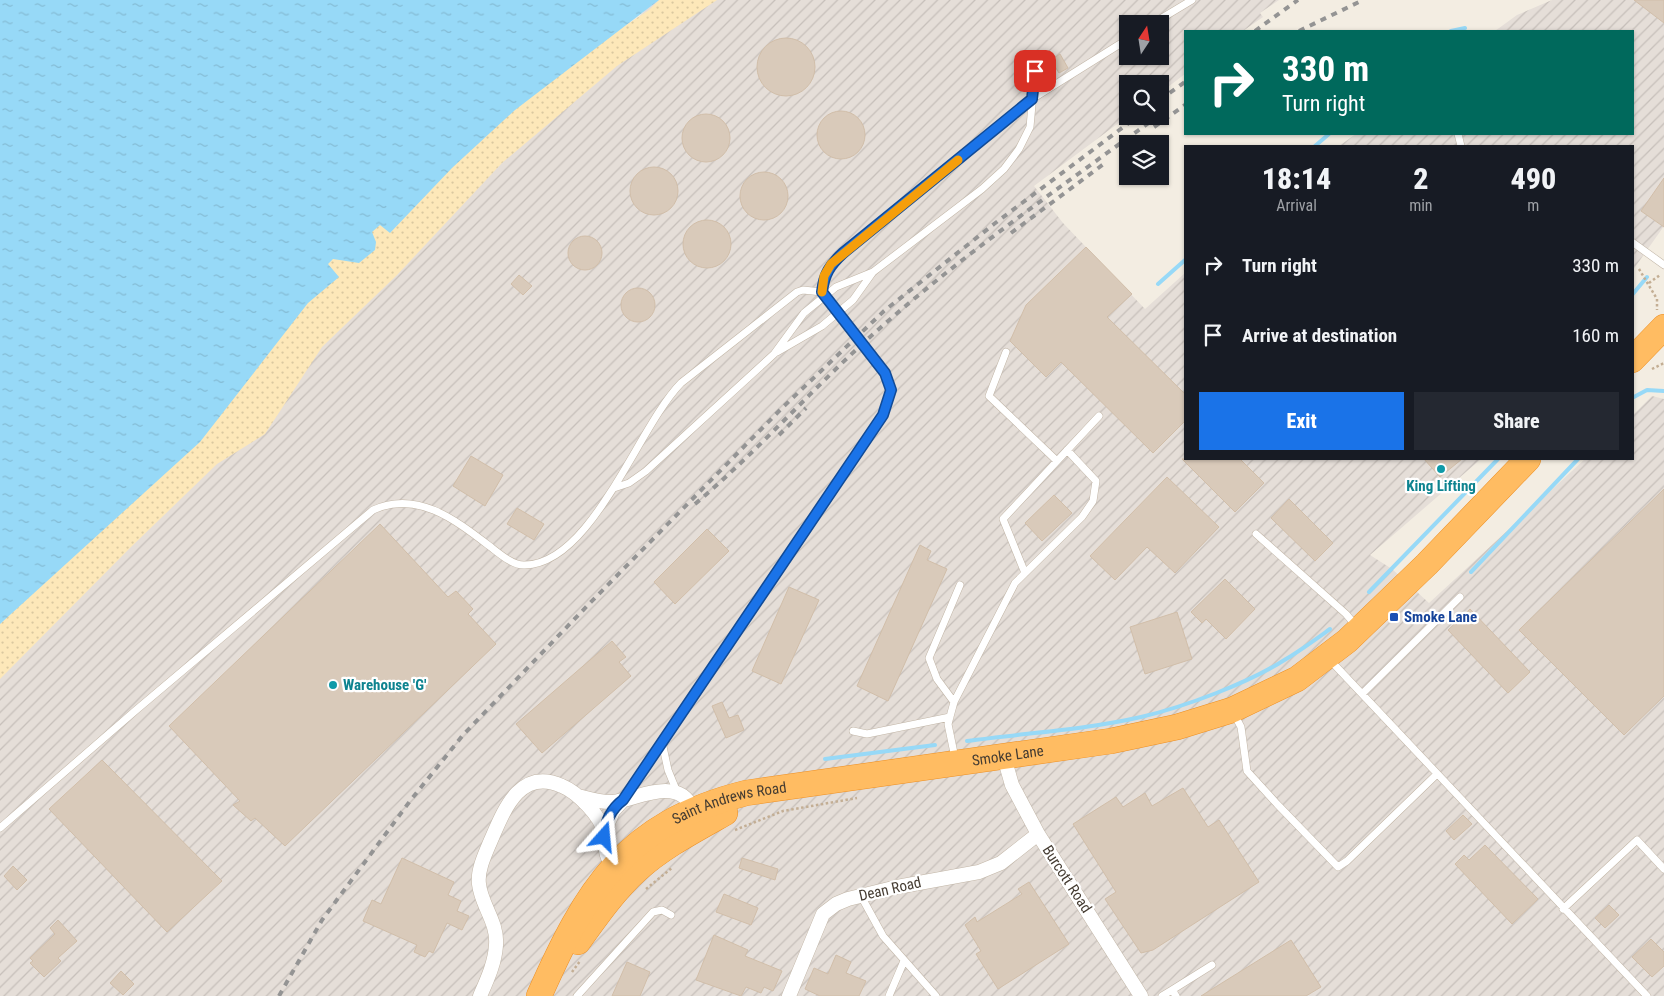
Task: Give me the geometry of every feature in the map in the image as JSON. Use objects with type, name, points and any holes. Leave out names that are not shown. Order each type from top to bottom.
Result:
[{"type":"highway","points":[[1635,358],[1661,322]]},
{"type":"highway","points":[[1635,358],[1664,347]]},
{"type":"highway","name":"Smoke Lane","points":[[780,790],[829,780],[1111,741],[1177,727],[1232,710],[1296,680],[1358,629],[1428,564],[1527,460]]},
{"type":"highway","name":"Saint Andrews Road","points":[[539,996],[564,939],[584,904],[626,867],[647,837],[687,813],[743,804],[780,790]]},
{"type":"street","name":"Burcott Road","points":[[1004,756],[1012,785],[1038,834],[1141,996]]},
{"type":"street","points":[[480,996],[494,959],[496,935],[479,884],[479,874],[504,810],[512,797],[533,783],[562,785],[578,795],[602,802],[623,800],[654,790],[687,813]]},
{"type":"street","points":[[578,795],[594,815],[604,833]]},
{"type":"street","points":[[623,800],[613,811],[604,833],[605,851],[626,867]]},
{"type":"street","name":"Dean Road","points":[[789,996],[823,914],[836,904],[897,887],[980,872],[1001,863],[1038,834]]},
{"type":"lane","points":[[1167,15],[1192,0]]},
{"type":"lane","points":[[623,800],[883,415],[891,390],[885,373],[822,292],[824,276],[831,264],[1032,99],[1119,45]]},
{"type":"lane","points":[[614,488],[629,484],[646,471],[774,354],[804,313],[836,287],[873,272],[982,189],[1004,169],[1019,149],[1030,127],[1035,71]]},
{"type":"lane","points":[[1634,243],[1664,265]]},
{"type":"lane","points":[[774,354],[822,326],[853,300],[873,272]]},
{"type":"lane","points":[[0,828],[373,510],[396,503],[417,505],[437,510],[454,519],[510,560],[523,566],[540,564],[555,557],[589,523],[614,488],[627,463],[670,395],[681,383],[797,292],[803,290],[822,292]]},
{"type":"lane","points":[[1006,352],[989,396],[1057,461]]},
{"type":"lane","points":[[1025,572],[1003,519],[1099,416]]},
{"type":"lane","points":[[956,763],[948,724],[954,702],[1015,583],[1082,517],[1093,501],[1096,481],[1067,450]]},
{"type":"lane","points":[[1256,534],[1346,614],[1358,629]]},
{"type":"lane","points":[[954,702],[937,679],[929,658],[960,585]]},
{"type":"lane","points":[[1362,694],[1460,597]]},
{"type":"lane","points":[[1326,656],[1647,996]]},
{"type":"lane","points":[[1232,710],[1240,727],[1247,770],[1338,867],[1347,861],[1437,774]]},
{"type":"lane","points":[[853,731],[867,734],[950,717]]},
{"type":"lane","points":[[662,742],[668,770],[687,813]]},
{"type":"lane","points":[[1564,909],[1637,840],[1664,870]]},
{"type":"lane","points":[[861,896],[882,936],[936,996]]},
{"type":"lane","points":[[578,996],[653,912],[662,910],[670,915]]},
{"type":"lane","points":[[889,996],[904,961]]},
{"type":"lane","points":[[1162,996],[1174,993],[1212,964]]},
{"type":"path","points":[[1639,269],[1657,299],[1661,322]]},
{"type":"path","points":[[1649,283],[1659,276],[1664,269]]},
{"type":"shaded area","points":[[655,0],[1279,0],[1260,13],[1263,17],[1244,30],[1184,30],[1184,75],[1169,86],[1169,75],[1119,75],[1119,123],[1034,186],[1063,223],[1145,309],[1184,274],[1184,460],[1480,460],[1370,555],[1392,569],[1429,603],[1584,460],[1634,460],[1634,414],[1652,396],[1664,399],[1664,996],[0,996],[0,627],[200,444],[330,264],[633,23]]},
{"type":"shaded area","points":[[1552,0],[1664,0],[1664,226],[1634,269],[1634,145],[1340,145],[1355,135],[1634,135],[1634,30],[1496,30],[1517,15]]},
{"type":"sand","points":[[659,0],[717,0],[617,66],[502,163],[397,275],[322,347],[265,434],[217,464],[131,547],[0,679],[0,624],[216,420],[224,410],[275,287],[358,244],[411,168],[649,10]]},
{"type":"water","points":[[0,0],[659,0],[515,110],[452,168],[390,233],[380,225],[372,232],[376,242],[375,250],[359,263],[333,259],[328,264],[339,277],[308,303],[200,442],[0,624]]},
{"type":"building","points":[[1634,0],[1664,0],[1664,23]]},
{"type":"building","points":[[786,38],[797,40],[810,51],[815,67],[813,78],[802,91],[786,96],[775,94],[762,83],[757,67],[759,56],[770,43]]},
{"type":"building","points":[[1060,54],[1068,68],[1059,73],[1051,60]]},
{"type":"building","points":[[841,111],[850,113],[858,118],[863,126],[865,135],[863,144],[858,152],[850,157],[841,159],[832,157],[824,152],[819,144],[817,135],[819,126],[824,118],[832,113]]},
{"type":"building","points":[[706,114],[715,116],[723,121],[728,129],[730,138],[728,147],[723,155],[715,160],[706,162],[697,160],[689,155],[684,147],[682,138],[684,129],[689,121],[697,116]]},
{"type":"building","points":[[654,167],[663,169],[671,174],[676,182],[678,191],[676,200],[671,208],[663,213],[654,215],[645,213],[637,208],[632,200],[630,191],[632,182],[637,174],[645,169]]},
{"type":"building","points":[[764,172],[773,174],[781,179],[786,187],[788,196],[786,205],[781,213],[773,218],[764,220],[755,218],[747,213],[742,205],[740,196],[742,187],[747,179],[755,174]]},
{"type":"building","points":[[1664,178],[1664,227],[1641,211]]},
{"type":"building","points":[[707,220],[716,222],[724,227],[729,235],[731,244],[729,253],[724,261],[716,266],[707,268],[698,266],[690,261],[685,253],[683,244],[685,235],[690,227],[698,222]]},
{"type":"building","points":[[585,236],[592,237],[597,241],[601,246],[601,260],[597,265],[592,269],[585,270],[578,269],[573,265],[569,260],[568,253],[569,246],[573,241],[578,237]]},
{"type":"building","points":[[1086,247],[1132,294],[1107,317],[1184,393],[1184,422],[1153,453],[1061,362],[1046,377],[1010,341],[1026,305]]},
{"type":"building","points":[[519,275],[532,286],[523,295],[511,284]]},
{"type":"building","points":[[638,288],[645,289],[650,293],[654,298],[654,312],[650,317],[645,321],[638,322],[631,321],[626,317],[622,312],[621,305],[622,298],[626,293],[631,289]]},
{"type":"building","points":[[471,456],[503,475],[485,506],[453,486]]},
{"type":"building","points":[[1182,459],[1241,460],[1264,483],[1235,512]]},
{"type":"building","name":"King Lifting","points":[[1425,460],[1461,460],[1440,477]]},
{"type":"building","points":[[1167,477],[1219,527],[1175,573],[1147,547],[1115,580],[1090,556]]},
{"type":"building","points":[[1664,489],[1664,696],[1624,735],[1519,630]]},
{"type":"building","points":[[1054,495],[1072,513],[1042,541],[1025,523]]},
{"type":"building","points":[[1289,499],[1333,543],[1315,561],[1271,518]]},
{"type":"building","points":[[517,508],[544,524],[534,540],[507,524]]},
{"type":"building","name":"Warehouse 'G'","points":[[380,524],[448,597],[456,591],[473,609],[468,614],[496,644],[285,846],[255,818],[251,821],[233,805],[240,801],[169,726]]},
{"type":"building","points":[[707,529],[729,551],[675,604],[654,582]]},
{"type":"building","points":[[920,545],[931,551],[927,560],[947,569],[888,701],[857,686]]},
{"type":"building","points":[[1225,579],[1255,609],[1226,639],[1206,619],[1202,623],[1191,612]]},
{"type":"building","points":[[789,587],[819,600],[781,684],[752,671]]},
{"type":"building","points":[[1470,609],[1530,672],[1508,693],[1448,630]]},
{"type":"building","points":[[1177,612],[1192,659],[1145,674],[1130,627]]},
{"type":"building","points":[[612,641],[626,657],[619,662],[631,676],[542,753],[516,724]]},
{"type":"building","points":[[722,702],[729,718],[738,715],[744,730],[726,738],[712,706]]},
{"type":"building","points":[[102,760],[222,881],[167,932],[49,809]]},
{"type":"building","points":[[1183,788],[1208,827],[1219,820],[1259,882],[1153,950],[1141,953],[1105,899],[1116,892],[1073,824],[1116,797],[1123,807],[1145,793],[1152,806]]},
{"type":"building","points":[[1463,815],[1472,824],[1454,840],[1446,831]]},
{"type":"building","points":[[1485,845],[1538,899],[1512,924],[1455,864],[1464,855],[1469,860]]},
{"type":"building","points":[[402,858],[454,882],[448,895],[461,901],[457,911],[469,916],[462,930],[447,923],[433,953],[429,951],[425,957],[414,952],[417,945],[363,921],[372,900],[381,904]]},
{"type":"building","points":[[742,858],[778,869],[775,880],[739,868]]},
{"type":"building","points":[[13,866],[27,880],[17,890],[4,876]]},
{"type":"building","points":[[1029,882],[1069,944],[998,989],[976,954],[981,951],[965,925],[975,917],[977,922],[1022,894],[1018,889]]},
{"type":"building","points":[[724,894],[758,908],[751,925],[716,912]]},
{"type":"building","points":[[1609,905],[1619,915],[1605,928],[1595,918]]},
{"type":"building","points":[[58,920],[77,941],[58,958],[61,961],[44,977],[30,963],[33,961],[30,958],[55,934],[50,928]]},
{"type":"building","points":[[714,935],[748,950],[745,956],[782,971],[773,991],[764,987],[761,993],[746,987],[741,996],[696,980]]},
{"type":"building","points":[[1651,939],[1664,952],[1664,966],[1652,977],[1632,957]]},
{"type":"building","points":[[1291,940],[1321,987],[1306,996],[1201,996]]},
{"type":"building","points":[[836,955],[851,962],[846,973],[866,981],[859,996],[820,996],[805,989],[814,968],[828,974]]},
{"type":"building","points":[[627,962],[650,972],[640,996],[612,996]]},
{"type":"building","points":[[121,971],[134,984],[123,995],[110,983]]},
{"type":"waterway","points":[[1456,30],[1465,28]]},
{"type":"waterway","points":[[1316,145],[1328,135]]},
{"type":"waterway","points":[[1158,284],[1184,261]]},
{"type":"waterway","points":[[1634,293],[1647,277]]},
{"type":"waterway","points":[[1634,397],[1647,390],[1664,391]]},
{"type":"waterway","points":[[1369,592],[1497,460]]},
{"type":"waterway","points":[[1471,572],[1577,460]]},
{"type":"waterway","points":[[967,741],[1098,725],[1141,717],[1177,707],[1254,677],[1292,656],[1330,629]]},
{"type":"waterway","points":[[825,759],[935,745]]},
{"type":"railway","points":[[1256,30],[1298,0]]},
{"type":"railway","points":[[1301,30],[1363,0]]},
{"type":"railway","points":[[1169,94],[1184,83]]},
{"type":"railway","points":[[1154,127],[1184,106]]},
{"type":"railway","points":[[279,996],[322,920],[410,801],[463,735],[589,604],[782,408],[884,311],[994,224],[1126,125]]},
{"type":"railway","points":[[695,504],[740,464],[848,358],[904,307],[975,250],[1146,125]]},
{"type":"railway","points":[[1011,233],[1105,163]]},
{"type":"railway","points":[[779,435],[806,408]]},
{"type":"slow traffic","points":[[822,292],[824,276],[831,264],[958,160]]},
{"type":"place","name":"King Lifting","points":[[1441,469]]},
{"type":"place","name":"Smoke Lane","points":[[1394,617]]},
{"type":"place","name":"Warehouse 'G'","points":[[333,685]]},
{"type":"route","points":[[604,837],[607,822],[616,806],[623,800],[883,415],[891,390],[885,373],[822,292],[824,276],[831,264],[843,253],[1032,99],[1035,71]]}]
